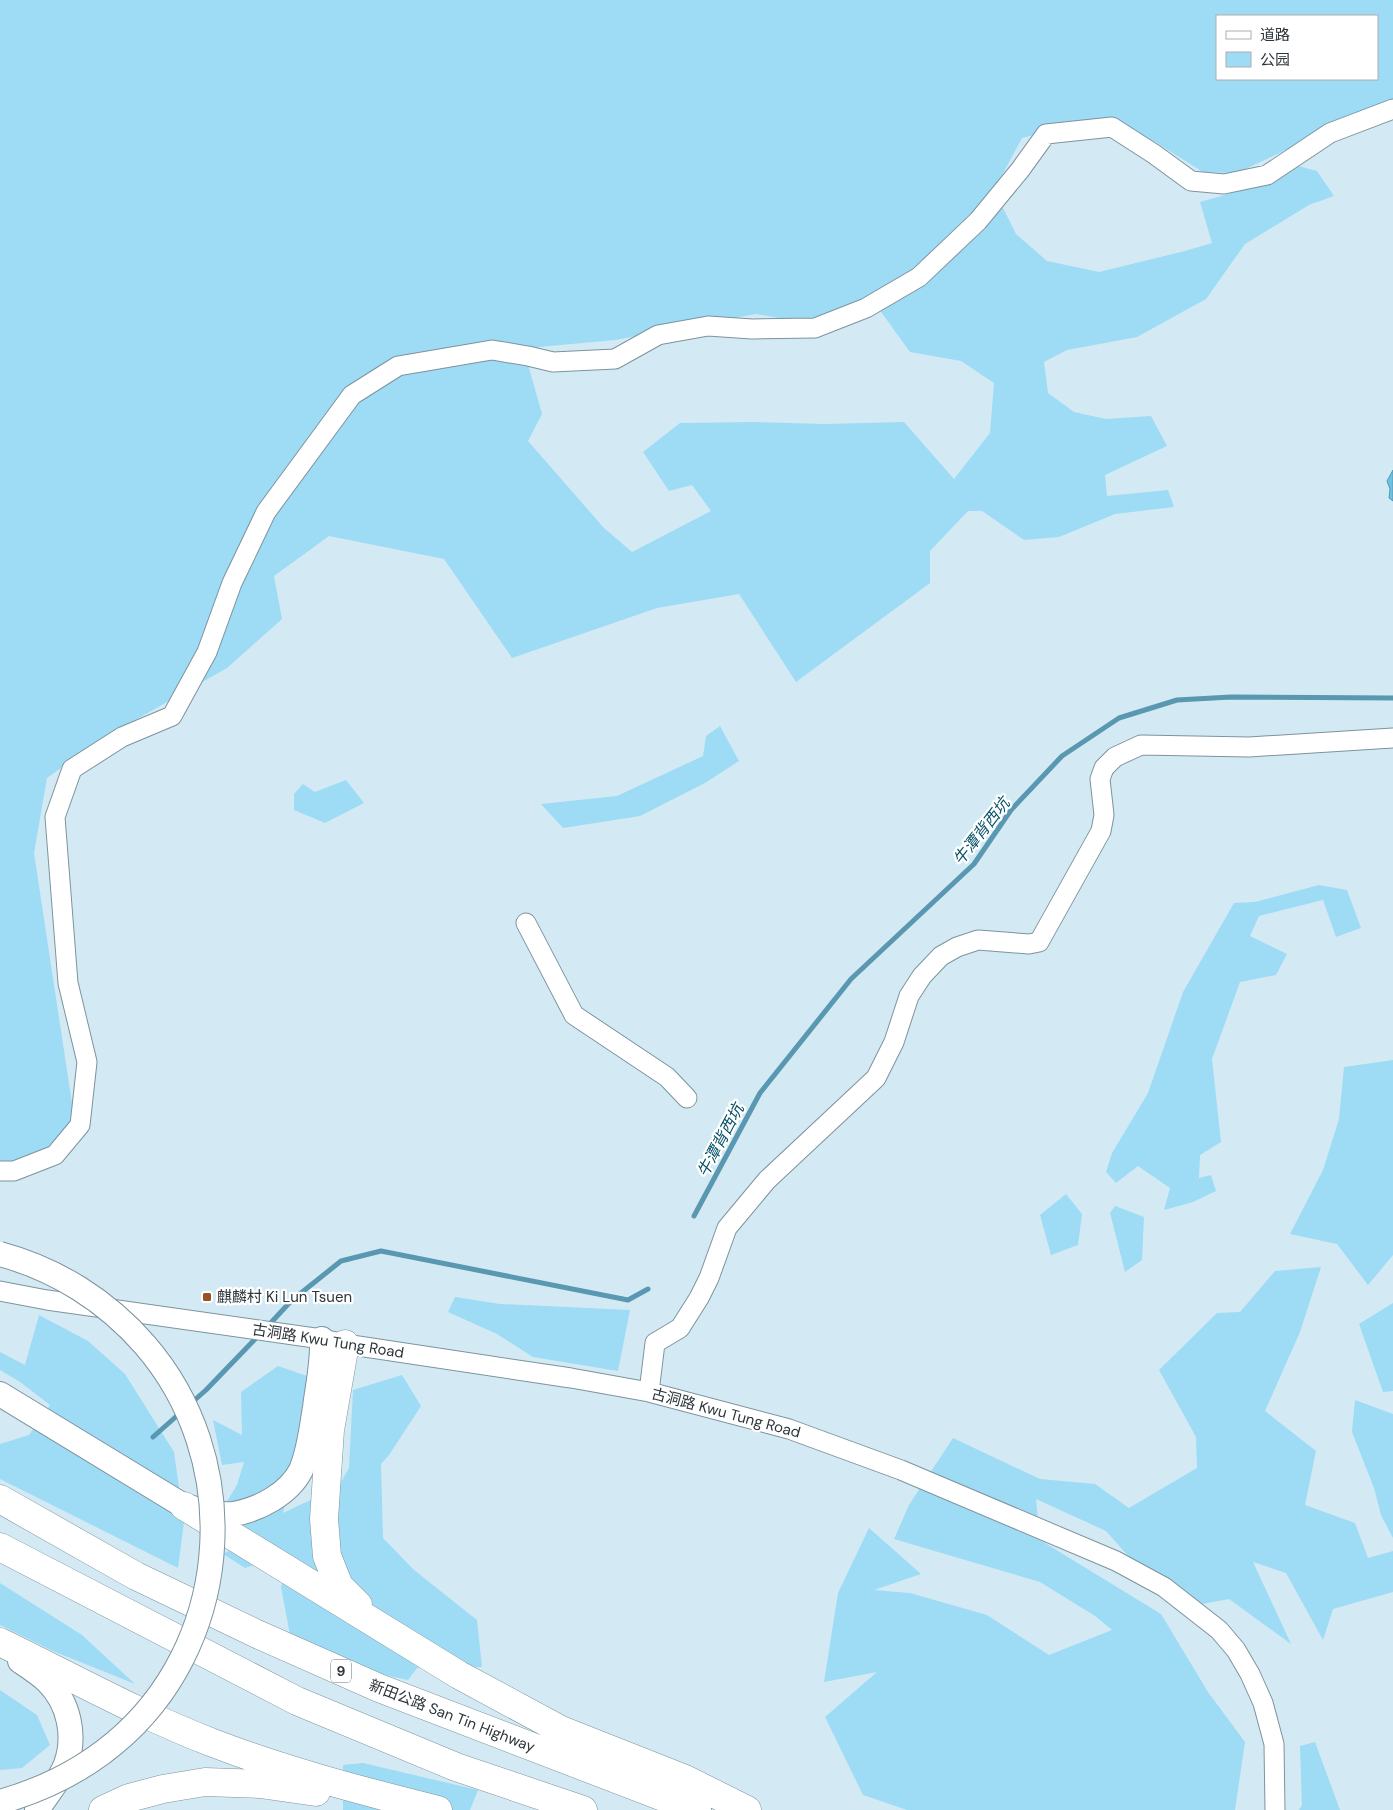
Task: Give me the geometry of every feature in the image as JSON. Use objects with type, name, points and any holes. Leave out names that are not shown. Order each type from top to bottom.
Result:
[{"type":"highway","points":[[333,1341],[324,1519],[326,1556],[339,1586],[376,1622]]},
{"type":"highway","name":"新田公路 San Tin Highway","points":[[0,1499],[136,1576],[257,1634],[378,1688],[697,1810]]},
{"type":"highway","points":[[184,1506],[376,1622],[458,1675],[561,1730],[684,1778],[747,1810]]},
{"type":"highway","points":[[0,1547],[297,1701],[456,1767],[583,1810]]},
{"type":"highway","points":[[0,1642],[166,1724],[211,1742],[303,1774],[438,1810]]},
{"type":"highway","points":[[103,1810],[129,1798],[163,1789],[206,1782],[260,1784],[416,1810]]},
{"type":"main road","points":[[0,1254],[59,1276],[84,1291],[108,1308],[151,1352],[172,1380],[186,1405],[196,1431],[210,1485],[213,1532],[212,1560],[207,1589],[194,1631],[177,1666],[153,1704],[125,1734],[83,1766],[53,1783],[0,1802]]},
{"type":"main road","points":[[2,1394],[184,1506],[214,1513],[232,1514],[252,1509],[270,1501],[288,1487],[300,1470],[311,1432],[322,1354],[333,1341]]},
{"type":"main road","points":[[0,1646],[47,1681],[65,1707],[71,1727],[70,1748],[66,1766],[37,1810]]},
{"type":"street","points":[[0,1171],[14,1171],[55,1155],[80,1125],[87,1062],[68,984],[55,817],[72,769],[122,737],[172,716],[207,652],[232,583],[266,512],[352,394],[398,366],[492,350],[553,362],[615,359],[658,335],[708,326],[752,329],[815,328],[866,308],[919,277],[978,221],[1020,170],[1046,134],[1112,127],[1154,154],[1191,182],[1224,184],[1266,175],[1330,133],[1393,109]]},
{"type":"street","points":[[649,1392],[655,1343],[680,1328],[699,1298],[709,1278],[727,1228],[767,1180],[876,1078],[894,1042],[909,996],[922,976],[941,956],[957,947],[978,940],[1029,944],[1039,942],[1101,832],[1104,815],[1100,779],[1104,768],[1115,757],[1141,745],[1249,747],[1393,738]]},
{"type":"street","points":[[526,923],[574,1015],[667,1077],[687,1098]]},
{"type":"street","name":"古洞路 Kwu Tung Road","points":[[0,1291],[47,1300],[333,1341],[571,1378],[649,1392],[789,1429],[901,1470],[1116,1560],[1164,1587],[1220,1630],[1236,1650],[1250,1674],[1263,1703],[1274,1744],[1275,1810]]},
{"type":"green space","points":[[0,0],[1393,0],[1393,104],[1331,129],[1237,173],[1203,172],[1152,140],[1079,124],[1022,138],[994,190],[1016,234],[1047,261],[1099,272],[1212,243],[1200,202],[1246,189],[1298,166],[1317,171],[1334,196],[1309,205],[1245,244],[1206,299],[1137,337],[1067,350],[1044,362],[1048,393],[1074,412],[1106,419],[1151,416],[1167,446],[1105,475],[1107,496],[1168,490],[1174,507],[1115,514],[1059,537],[1024,540],[982,511],[968,511],[930,551],[930,583],[796,682],[739,594],[657,608],[512,658],[444,559],[329,536],[274,576],[282,619],[227,668],[100,740],[47,778],[34,853],[73,1110],[62,1150],[0,1166]],"holes":[[[871,298],[910,352],[961,361],[994,383],[990,433],[954,479],[904,422],[824,424],[754,422],[680,423],[643,452],[669,491],[692,485],[711,511],[632,552],[604,528],[528,441],[542,414],[529,368],[539,347],[615,340],[756,314],[790,320],[829,316]]]},
{"type":"green space","points":[[720,726],[739,761],[705,783],[640,816],[563,828],[541,804],[617,796],[703,756],[706,736]]},
{"type":"green space","points":[[346,780],[364,803],[325,823],[294,810],[294,794],[303,784],[315,792]]},
{"type":"green space","points":[[1319,885],[1347,890],[1361,928],[1336,937],[1323,900],[1259,916],[1250,936],[1287,954],[1276,975],[1240,982],[1212,1059],[1221,1142],[1200,1155],[1199,1178],[1211,1175],[1216,1191],[1193,1202],[1164,1210],[1170,1188],[1138,1166],[1116,1183],[1106,1172],[1112,1153],[1148,1093],[1183,992],[1234,903],[1255,902]]},
{"type":"green space","points":[[1393,1060],[1393,1255],[1368,1285],[1337,1244],[1290,1234],[1323,1170],[1339,1119],[1344,1067]]},
{"type":"green space","points":[[1066,1194],[1082,1214],[1078,1245],[1051,1255],[1040,1215]]},
{"type":"green space","points":[[1115,1206],[1144,1217],[1142,1260],[1125,1272],[1110,1213]]},
{"type":"green space","points":[[1321,1267],[1300,1332],[1265,1411],[1316,1451],[1305,1505],[1355,1523],[1368,1558],[1393,1551],[1393,1592],[1333,1609],[1323,1640],[1286,1573],[1253,1562],[1291,1644],[1229,1599],[1175,1609],[1106,1531],[1036,1499],[1040,1540],[1161,1614],[1208,1692],[1245,1742],[1235,1810],[907,1810],[863,1795],[825,1717],[877,1672],[824,1682],[838,1593],[869,1528],[921,1574],[874,1590],[910,1593],[987,1615],[1049,1655],[1112,1630],[1095,1616],[1040,1582],[894,1539],[909,1505],[953,1438],[1040,1479],[1095,1484],[1129,1508],[1197,1468],[1196,1437],[1159,1370],[1217,1313],[1240,1312],[1275,1271]]},
{"type":"green space","points":[[455,1297],[500,1304],[630,1310],[618,1371],[533,1357],[497,1334],[448,1312]]},
{"type":"green space","points":[[1393,1303],[1393,1391],[1383,1392],[1359,1324]]},
{"type":"green space","points":[[39,1315],[88,1341],[125,1374],[174,1452],[184,1522],[178,1568],[0,1479],[0,1444],[29,1435],[50,1405],[20,1382],[0,1370],[0,1352],[25,1365]]},
{"type":"green space","points":[[278,1366],[307,1376],[297,1443],[283,1513],[338,1487],[349,1468],[353,1390],[402,1375],[421,1406],[381,1464],[383,1538],[414,1570],[477,1620],[482,1667],[417,1668],[408,1680],[366,1671],[290,1635],[281,1587],[290,1554],[245,1568],[223,1554],[258,1536],[245,1528],[226,1503],[237,1485],[244,1462],[222,1465],[213,1420],[242,1435],[241,1392]]},
{"type":"green space","points":[[1355,1400],[1393,1414],[1393,1538],[1381,1515],[1374,1488],[1352,1432]]},
{"type":"green space","points":[[0,1583],[82,1635],[135,1684],[53,1651],[0,1625]]},
{"type":"green space","points":[[0,1690],[37,1715],[50,1745],[22,1768],[0,1770]]},
{"type":"green space","points":[[1315,1742],[1340,1810],[1299,1810],[1302,1805],[1300,1746]]},
{"type":"green space","points":[[363,1763],[478,1790],[470,1810],[343,1810],[343,1765]]},
{"type":"shaded area","points":[[1393,470],[1393,501],[1389,498],[1390,489],[1387,481]]},
{"type":"waterway","name":"牛潭背西坑","points":[[694,1216],[760,1093],[851,979],[974,864],[1011,810],[1062,756],[1119,718],[1177,700],[1231,697],[1393,698]]},
{"type":"waterway","points":[[267,1327],[291,1301],[341,1261],[381,1251],[628,1300],[648,1289]]},
{"type":"waterway","points":[[189,1405],[259,1335]]},
{"type":"waterway","points":[[153,1437],[179,1414]]},
{"type":"place","name":"麒麟村 Ki Lun Tsuen","points":[[207,1297]]}]
